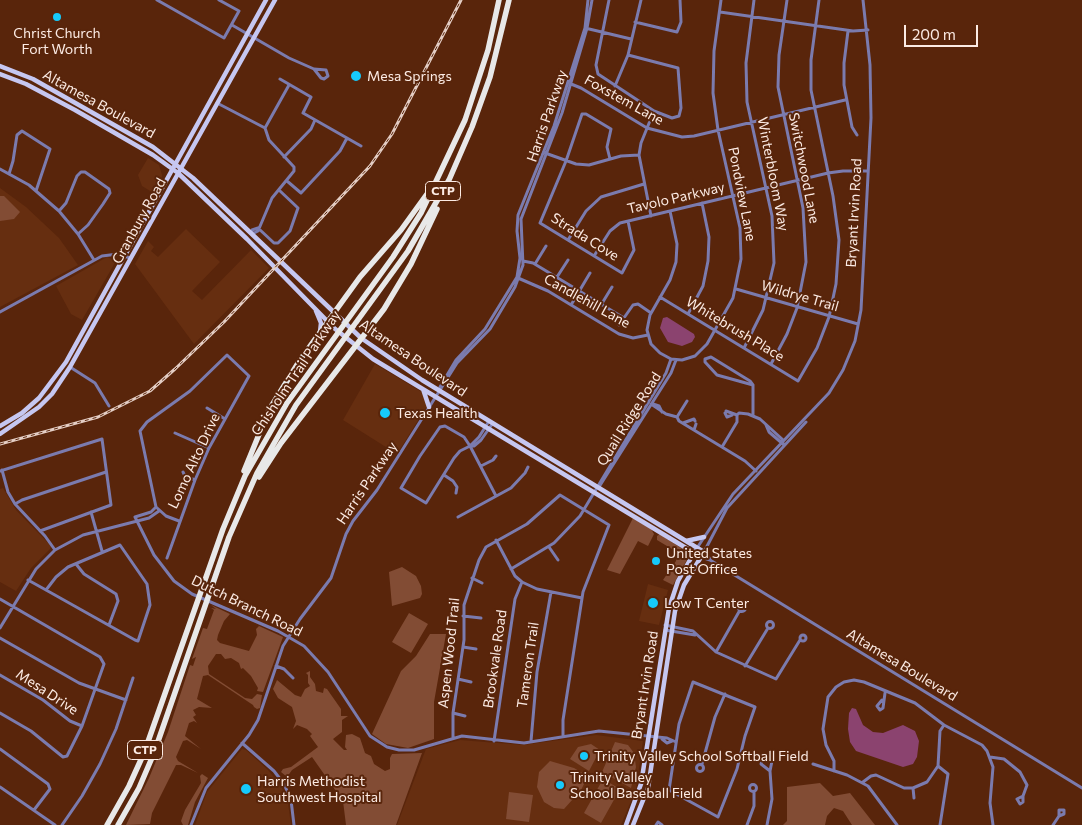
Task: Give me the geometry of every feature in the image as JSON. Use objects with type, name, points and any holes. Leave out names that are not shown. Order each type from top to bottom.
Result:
[{"type":"highway","name":"Chisholm Trail Parkway","points":[[106,825],[113,816],[138,767],[233,503],[254,458],[277,418],[403,242],[441,174],[475,91],[488,50],[500,0]]},
{"type":"highway","name":"Chisholm Trail Parkway","points":[[118,825],[139,788],[183,674],[233,528],[257,473],[288,418],[401,262],[449,180],[472,127],[490,77],[509,0]]},
{"type":"highway","points":[[233,503],[250,455],[270,410],[286,381],[365,270],[408,222],[441,174]]},
{"type":"highway","points":[[233,528],[274,453],[362,339],[398,288],[411,264],[449,180]]},
{"type":"highway","points":[[123,825],[139,788]]},
{"type":"main road","name":"Granbury Road","points":[[0,426],[28,408],[45,392],[65,364],[266,0]]},
{"type":"main road","name":"Granbury Road","points":[[0,434],[32,413],[52,394],[70,367],[275,0]]},
{"type":"main road","name":"Altamesa Boulevard","points":[[0,66],[16,72],[66,98],[153,147],[176,164],[179,171],[328,322],[373,359],[551,458],[704,552]]},
{"type":"main road","points":[[14,78],[16,72]]},
{"type":"main road","name":"Altamesa Boulevard","points":[[0,74],[14,78],[62,104],[121,137],[173,170],[179,171],[252,234],[334,315],[362,339],[531,453],[700,557]]},
{"type":"main road","points":[[62,104],[66,98]]},
{"type":"main road","points":[[210,100],[217,103]]},
{"type":"main road","points":[[121,137],[124,131]]},
{"type":"main road","points":[[150,211],[155,215]]},
{"type":"main road","points":[[247,239],[252,234]]},
{"type":"main road","points":[[298,290],[303,288],[314,295]]},
{"type":"main road","points":[[96,307],[102,310]]},
{"type":"main road","points":[[314,308],[320,323],[320,332]]},
{"type":"main road","points":[[373,359],[396,369],[401,366]]},
{"type":"main road","points":[[65,364],[70,367]]},
{"type":"main road","points":[[397,372],[401,371],[416,376]]},
{"type":"main road","points":[[423,388],[429,407]]},
{"type":"main road","points":[[28,408],[32,413]]},
{"type":"main road","points":[[531,453],[548,460],[551,458]]},
{"type":"main road","points":[[686,541],[704,537]]},
{"type":"main road","name":"Bryant Irvin Road","points":[[626,825],[638,795],[665,627],[675,588],[697,548]]},
{"type":"main road","name":"Bryant Irvin Road","points":[[634,825],[645,797],[656,738],[671,629],[680,594],[704,552]]},
{"type":"street","points":[[157,0],[224,38],[239,11],[219,0]]},
{"type":"street","name":"Harris Parkway","points":[[191,825],[206,788],[242,743],[261,713],[276,666],[289,636],[331,578],[346,534],[353,521],[377,490],[437,396],[440,387],[458,359],[494,319],[518,278],[523,261],[521,219],[569,84],[586,28],[590,0]]},
{"type":"street","points":[[609,0],[596,70],[601,77],[654,111],[672,118],[679,116],[681,108],[678,68],[628,55]]},
{"type":"street","points":[[615,86],[628,55],[641,0]]},
{"type":"street","points":[[635,22],[677,32],[681,22],[680,0]]},
{"type":"street","name":"Pondview Lane","points":[[699,353],[716,330],[736,289],[742,244],[718,130],[713,77],[721,0]]},
{"type":"street","name":"Winterbloom Way","points":[[744,348],[760,317],[773,274],[774,239],[766,188],[747,102],[746,63],[754,0]]},
{"type":"street","name":"Switchwood Lane","points":[[771,364],[787,334],[797,308],[804,279],[806,245],[803,208],[782,115],[778,70],[786,0]]},
{"type":"street","points":[[819,0],[810,67],[814,108],[837,217],[839,240],[836,284],[829,317]]},
{"type":"street","name":"Bryant Irvin Road","points":[[697,548],[725,504],[756,471],[801,430],[837,383],[850,356],[858,324],[871,109],[868,30],[863,0]]},
{"type":"street","points":[[720,12],[848,31],[868,30]]},
{"type":"street","points":[[232,25],[289,58],[314,69],[326,70],[327,77],[321,78],[314,69]]},
{"type":"street","points":[[586,28],[631,39]]},
{"type":"street","points":[[848,31],[844,63],[845,100],[852,127],[857,135]]},
{"type":"street","points":[[280,79],[311,98],[303,113],[361,146]]},
{"type":"street","points":[[252,234],[252,230],[258,228],[272,198],[294,171],[268,140],[265,128],[289,84]]},
{"type":"street","name":"Foxstem Lane","points":[[569,84],[581,88],[647,128],[682,137],[751,123],[845,100]]},
{"type":"street","points":[[217,103],[265,128]]},
{"type":"street","points":[[651,216],[639,155],[654,111]]},
{"type":"street","points":[[566,161],[584,113],[611,130],[608,147],[610,159]]},
{"type":"street","points":[[284,157],[315,120]]},
{"type":"street","points":[[9,174],[17,135],[22,131],[50,148],[36,191]]},
{"type":"street","points":[[287,181],[300,192],[340,151],[347,138]]},
{"type":"street","points":[[545,154],[566,161],[589,165],[610,159],[639,155]]},
{"type":"street","name":"Harris Parkway","points":[[518,278],[520,258],[516,231],[518,215],[545,154]]},
{"type":"street","name":"Strada Cove","points":[[566,161],[540,223],[622,273],[634,250],[628,221]]},
{"type":"street","points":[[0,169],[36,191],[59,211],[78,234],[94,260]]},
{"type":"street","name":"Tavolo Parkway","points":[[594,256],[613,228],[628,221],[828,173],[843,170],[867,171]]},
{"type":"street","points":[[59,211],[66,203],[77,176],[81,172],[84,172],[109,189],[110,193],[103,204],[88,225],[78,234]]},
{"type":"street","points":[[568,240],[586,211],[601,197],[644,184]]},
{"type":"street","points":[[258,228],[274,243],[278,243],[290,231],[298,208],[279,190]]},
{"type":"street","points":[[688,314],[703,286],[708,261],[709,237],[702,203]]},
{"type":"street","points":[[670,211],[676,240],[676,256],[672,274],[648,320],[648,335],[656,349],[673,359],[687,359],[699,353],[717,375],[753,385]]},
{"type":"street","points":[[535,264],[546,246]]},
{"type":"street","points":[[0,312],[94,260],[110,254],[130,258]]},
{"type":"street","points":[[557,277],[568,260]]},
{"type":"street","points":[[523,261],[535,264],[624,318]]},
{"type":"street","points":[[571,305],[590,273]]},
{"type":"street","name":"Candlehill Lane","points":[[518,278],[548,291],[623,336],[633,338],[648,335]]},
{"type":"street","points":[[602,305],[612,287]]},
{"type":"street","name":"Wildrye Trail","points":[[736,289],[858,324]]},
{"type":"street","name":"Whitebrush Place","points":[[660,297],[798,381],[817,348],[829,317]]},
{"type":"street","points":[[620,325],[634,304],[652,313]]},
{"type":"street","name":"Lomo Alto Drive","points":[[158,509],[147,472],[141,428],[190,392],[227,355],[250,376],[209,448],[194,480],[167,558]]},
{"type":"street","points":[[705,359],[711,357],[750,381],[753,385],[753,415]]},
{"type":"street","name":"Quail Ridge Road","points":[[511,569],[549,547],[584,510],[650,404],[673,359]]},
{"type":"street","points":[[70,367],[95,383],[109,406]]},
{"type":"street","points":[[677,417],[687,401]]},
{"type":"street","points":[[650,404],[654,403],[663,412],[677,417],[683,423],[756,471]]},
{"type":"street","points":[[206,408],[225,419]]},
{"type":"street","points":[[726,412],[730,410],[732,415],[736,416]]},
{"type":"street","points":[[736,416],[739,413],[753,415],[766,425],[784,445]]},
{"type":"street","points":[[722,447],[737,422],[736,416]]},
{"type":"street","points":[[683,423],[694,419],[696,423],[694,430]]},
{"type":"street","points":[[489,424],[481,440],[474,446],[470,446],[454,458],[426,503],[401,488],[440,427],[445,426],[456,432],[470,446],[496,496]]},
{"type":"street","points":[[175,433],[209,448]]},
{"type":"street","points":[[40,531],[111,505],[102,440],[1,471],[8,492],[15,504],[55,550]]},
{"type":"street","name":"Bryant Irvin Road","points":[[704,552],[727,508],[784,445]]},
{"type":"street","points":[[481,466],[493,460],[496,456]]},
{"type":"street","points":[[458,517],[510,488],[525,474],[528,467]]},
{"type":"street","points":[[15,504],[106,472]]},
{"type":"street","points":[[183,472],[185,476],[194,480]]},
{"type":"street","points":[[444,475],[453,481],[457,487],[456,493]]},
{"type":"street","name":"Aspen Wood Trail","points":[[453,738],[453,713],[463,647],[463,616],[466,594],[484,550],[496,540],[527,524],[558,495],[584,510]]},
{"type":"street","points":[[0,628],[28,580],[43,560],[74,538],[136,519],[152,517],[158,509],[179,521]]},
{"type":"street","points":[[563,735],[585,582],[608,524],[584,510]]},
{"type":"street","points":[[91,512],[102,551]]},
{"type":"street","name":"Dutch Branch Road","points":[[136,519],[154,555],[179,585],[201,598],[289,636],[316,657],[366,731],[375,740],[394,749],[407,750],[453,738],[473,737],[521,743],[563,735],[599,731],[674,741]]},
{"type":"street","points":[[496,540],[511,569],[522,582],[551,592],[582,598]]},
{"type":"street","points":[[28,580],[108,625],[138,641],[150,605],[149,590],[143,576],[122,546],[102,551],[76,563],[60,573],[46,590]]},
{"type":"street","points":[[549,547],[558,560]]},
{"type":"street","name":"Altamesa Boulevard","points":[[704,552],[710,560]]},
{"type":"street","name":"Altamesa Boulevard","points":[[700,557],[710,560],[1082,788]]},
{"type":"street","points":[[76,563],[84,574],[116,594],[118,601],[108,625]]},
{"type":"street","points":[[472,578],[482,583]]},
{"type":"street","name":"Brookvale Road","points":[[494,740],[515,599],[522,582]]},
{"type":"street","name":"Tameron Trail","points":[[531,741],[537,672],[551,592]]},
{"type":"street","points":[[0,599],[104,661],[82,726],[66,756],[63,757],[32,731],[0,712]]},
{"type":"street","points":[[716,652],[740,610]]},
{"type":"street","points":[[463,616],[481,618]]},
{"type":"street","points":[[665,627],[696,635],[716,652],[776,679],[800,640]]},
{"type":"street","points":[[745,666],[768,628]]},
{"type":"street","points":[[0,638],[95,690],[126,700]]},
{"type":"street","points":[[463,647],[476,648]]},
{"type":"street","points":[[276,666],[284,669],[293,678]]},
{"type":"street","name":"Mesa Drive","points":[[0,675],[43,700],[70,721],[82,726]]},
{"type":"street","points":[[62,825],[82,796],[100,764],[133,678]]},
{"type":"street","points":[[458,679],[471,682]]},
{"type":"street","points":[[834,770],[834,761],[826,745],[823,729],[828,697],[836,687],[849,681],[864,682],[885,693],[915,703],[944,725],[982,745],[990,757],[993,767],[990,803],[992,825]]},
{"type":"street","points":[[694,682],[724,694],[755,707],[745,736],[735,776],[718,817],[669,790],[674,741],[681,714],[694,682]]},
{"type":"street","points":[[882,700],[885,693]]},
{"type":"street","points":[[702,764],[715,717],[724,694]]},
{"type":"street","points":[[453,713],[465,716]]},
{"type":"street","points":[[863,782],[876,775],[897,787],[913,788],[927,782],[938,766],[940,737],[944,725]]},
{"type":"street","points":[[242,743],[274,771],[283,783],[291,800],[294,825]]},
{"type":"street","points":[[0,749],[48,784],[49,790],[34,810]]},
{"type":"street","points":[[767,825],[772,810],[773,792],[770,771],[772,761],[768,756],[763,756],[761,764],[770,771]]},
{"type":"street","points":[[990,757],[1000,757],[1016,767],[1026,782],[1022,796]]},
{"type":"street","points":[[813,764],[863,782],[873,790],[897,825]]},
{"type":"street","points":[[938,766],[944,768],[948,774],[940,825]]},
{"type":"street","points":[[0,787],[16,800],[56,825]]},
{"type":"street","points":[[913,788],[914,798]]},
{"type":"street","points":[[747,825],[754,806],[754,792]]},
{"type":"street","points":[[1053,825],[1059,816]]},
{"type":"street","points":[[657,824],[662,825]]},
{"type":"shaded area","points":[[148,158],[159,165],[162,175],[161,184],[155,194],[142,186],[138,175]]},
{"type":"shaded area","points":[[0,188],[26,207],[59,238],[78,265],[0,307]]},
{"type":"shaded area","points":[[0,196],[4,196],[20,212],[14,219],[0,221]]},
{"type":"shaded area","points":[[186,229],[220,262],[192,291],[202,300],[251,250],[269,268],[194,344],[135,264],[148,241],[154,247],[151,251],[158,257]]},
{"type":"shaded area","points":[[107,257],[116,261],[82,320],[71,314],[56,286]]},
{"type":"shaded area","points":[[667,317],[694,334],[695,337],[692,342],[682,346],[668,342],[660,328],[663,318]]},
{"type":"shaded area","name":"Texas Health","points":[[375,364],[425,394],[427,406],[397,454],[343,420]]},
{"type":"shaded area","points":[[3,488],[16,510],[51,546],[31,568],[16,591],[0,582],[0,489]]},
{"type":"shaded area","points":[[633,518],[651,529],[654,534],[648,546],[638,541],[620,574],[607,570]]},
{"type":"shaded area","points":[[660,534],[690,554],[673,585],[663,580],[676,561],[677,552],[657,540],[657,536]]},
{"type":"shaded area","points":[[402,567],[416,576],[421,586],[422,594],[420,598],[392,606],[389,572]]},
{"type":"shaded area","points":[[648,584],[668,590],[659,625],[639,621]]},
{"type":"shaded area","points":[[211,605],[230,614],[224,621],[218,635],[217,640],[220,643],[249,651],[257,635],[256,629],[259,626],[283,637],[263,692],[257,691],[258,688],[251,676],[243,668],[241,669],[239,663],[231,658],[225,659],[221,654],[216,654],[208,666],[209,674],[245,698],[252,699],[257,694],[262,695],[260,708],[257,709],[208,675],[203,676],[197,699],[212,708],[199,707],[193,710],[196,715],[193,717],[197,723],[194,721],[189,723],[185,736],[201,749],[187,740],[183,741],[176,757],[178,761],[198,773],[181,765],[176,765],[152,813],[150,824],[126,825],[149,778],[168,732],[190,665],[193,666],[196,657],[192,659],[203,628],[207,629],[214,610],[211,608],[216,609]]},
{"type":"shaded area","points":[[409,613],[428,624],[411,653],[392,642]]},
{"type":"shaded area","points":[[430,634],[446,634],[434,702],[434,739],[408,748],[386,744],[372,734],[401,671],[416,656]]},
{"type":"shaded area","points":[[310,671],[310,677],[315,684],[316,691],[323,693],[324,688],[327,689],[341,709],[341,716],[348,716],[342,720],[342,732],[333,739],[344,750],[347,750],[345,747],[346,735],[352,734],[360,738],[365,753],[371,756],[374,764],[385,771],[390,769],[392,754],[422,753],[396,825],[346,825],[343,801],[312,757],[292,770],[287,777],[281,772],[318,747],[310,736],[312,734],[307,729],[297,725],[293,729],[296,721],[292,707],[278,698],[273,689],[277,680],[295,695],[301,697],[305,689],[310,686],[306,673]]},
{"type":"shaded area","points":[[852,708],[856,709],[863,725],[873,732],[883,733],[903,725],[915,731],[919,741],[917,757],[913,764],[903,767],[856,751],[850,742],[848,729],[849,713]]},
{"type":"shaded area","points":[[596,735],[643,741],[636,789],[621,825],[397,825],[426,749],[460,740],[523,745]]},
{"type":"shaded area","points":[[615,742],[628,745],[634,753],[636,767],[631,788],[602,772]]},
{"type":"shaded area","name":"Trinity Valley School Softball Field","points":[[591,744],[600,750],[589,771],[570,759],[578,747]]},
{"type":"shaded area","name":"Harris Methodist Southwest Hospital","points":[[242,749],[246,750],[268,770],[281,786],[288,803],[291,825],[195,825],[207,792]]},
{"type":"shaded area","name":"Trinity Valley School Baseball Field","points":[[550,761],[574,768],[584,774],[586,780],[581,790],[564,809],[554,808],[544,802],[537,787],[539,772]]},
{"type":"shaded area","points":[[202,774],[208,778],[195,802],[188,825],[183,825],[181,821],[185,810],[201,783],[200,776]]},
{"type":"shaded area","points":[[603,779],[620,789],[601,823],[584,813]]},
{"type":"shaded area","points":[[820,783],[833,796],[850,793],[875,825],[852,825],[843,811],[834,808],[827,816],[825,825],[783,825],[787,821],[787,787]]},
{"type":"shaded area","points":[[509,792],[533,795],[529,822],[506,819]]},
{"type":"railway","points":[[0,444],[98,417],[150,391],[224,322],[370,166],[392,134],[461,0]]},
{"type":"place","name":"Christ Church Fort Worth","points":[[57,17]]},
{"type":"place","name":"Mesa Springs","points":[[356,76]]},
{"type":"place","name":"Texas Health","points":[[385,413]]},
{"type":"place","name":"United States Post Office","points":[[656,561]]},
{"type":"place","name":"Low T Center","points":[[653,603]]},
{"type":"place","name":"Trinity Valley School Softball Field","points":[[584,756]]},
{"type":"place","name":"Trinity Valley School Baseball Field","points":[[560,785]]},
{"type":"place","name":"Harris Methodist Southwest Hospital","points":[[246,789]]}]
